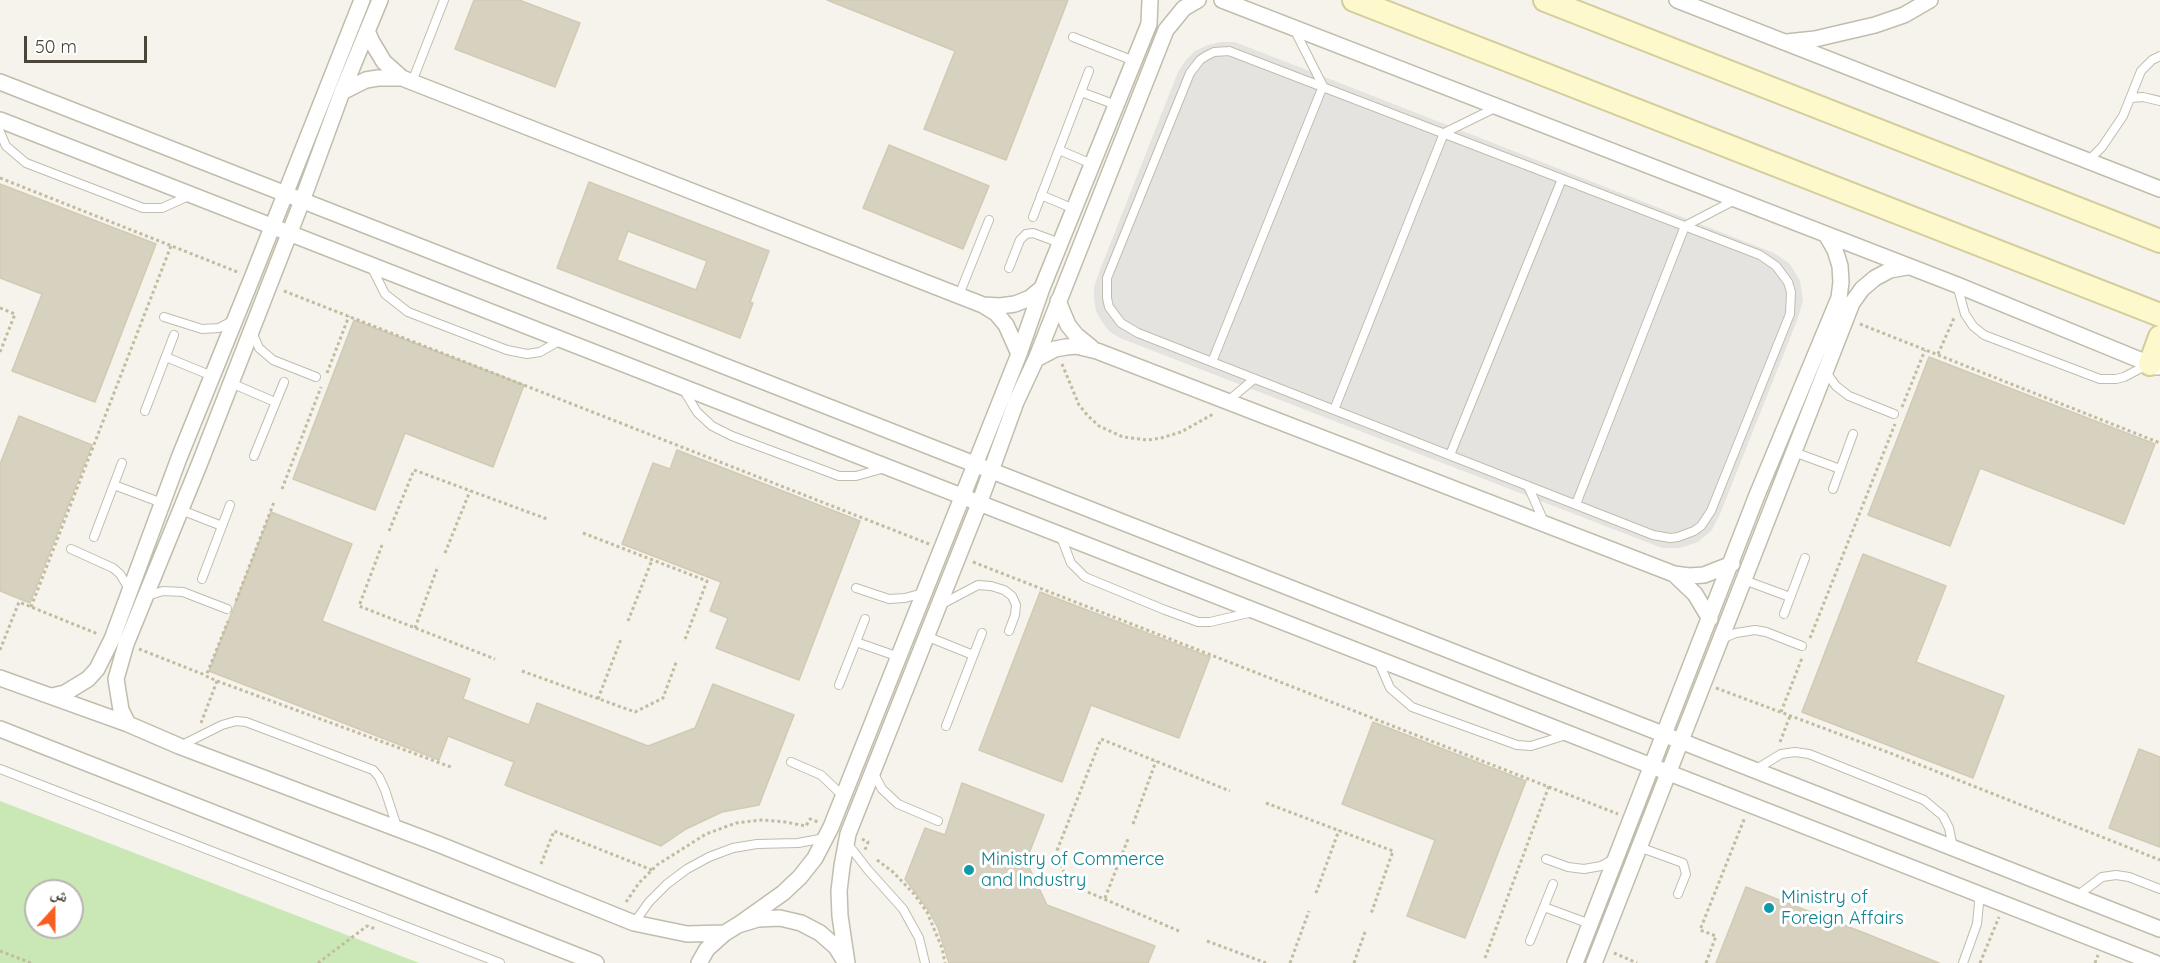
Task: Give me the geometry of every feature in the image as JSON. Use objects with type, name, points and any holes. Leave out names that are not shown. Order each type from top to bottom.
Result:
[{"type":"main road","points":[[1354,0],[2160,315]]},
{"type":"main road","points":[[1545,0],[2160,241]]},
{"type":"main road","points":[[2155,366],[2160,337]]},
{"type":"street","points":[[128,724],[121,710],[116,680],[119,642],[130,591],[162,503],[362,0]]},
{"type":"street","points":[[52,696],[65,693],[88,679],[119,642],[145,597],[380,0]]},
{"type":"street","points":[[699,963],[707,949],[731,929],[783,893],[800,877],[815,858],[826,837],[925,593],[1042,288],[1149,24],[1150,0]]},
{"type":"street","points":[[846,963],[840,900],[846,842],[979,504],[1016,402],[1036,359],[1166,30],[1184,8],[1198,0]]},
{"type":"street","points":[[1222,0],[1957,285],[2155,366]]},
{"type":"street","points":[[1677,0],[2160,189]]},
{"type":"street","points":[[1785,42],[1815,39],[1875,25],[1904,15],[1930,0]]},
{"type":"street","points":[[367,31],[384,62],[407,80]]},
{"type":"street","points":[[342,92],[366,80],[390,77],[407,80],[983,305],[996,313],[1006,325],[1018,354]]},
{"type":"street","points":[[0,82],[2160,929]]},
{"type":"street","points":[[0,120],[2155,963]]},
{"type":"street","points":[[1575,963],[1757,495],[1839,298],[1840,266],[1827,236]]},
{"type":"street","points":[[1594,963],[1852,303],[1862,289],[1883,274],[1907,267]]},
{"type":"street","points":[[983,305],[1015,304],[1030,298],[1042,288]]},
{"type":"street","points":[[1058,301],[1072,330],[1097,351]]},
{"type":"street","points":[[1036,359],[1055,349],[1076,346],[1097,351],[1674,574],[1704,575],[1732,564]]},
{"type":"street","points":[[1674,574],[1695,594],[1710,619]]},
{"type":"street","points":[[0,678],[128,724],[179,746],[398,829],[634,923],[687,934],[731,929],[758,919],[780,918],[801,923],[820,933],[836,947],[846,963]]},
{"type":"street","points":[[0,729],[591,962]]},
{"type":"lane","points":[[407,80],[444,0]]},
{"type":"lane","points":[[1212,362],[1323,86],[1294,28]]},
{"type":"lane","points":[[1072,37],[1134,60]]},
{"type":"lane","points":[[1229,51],[1444,133],[1760,255],[1776,266],[1788,282],[1791,292],[1790,314],[1711,511],[1701,526],[1686,535],[1662,537],[1129,329],[1114,316],[1107,298],[1107,278],[1190,73],[1206,56],[1229,51]]},
{"type":"lane","points":[[2089,160],[2114,132],[2141,71],[2152,60],[2160,56]]},
{"type":"lane","points":[[1033,216],[1089,70]]},
{"type":"lane","points":[[1081,92],[1116,105]]},
{"type":"lane","points":[[2131,98],[2160,100]]},
{"type":"lane","points":[[1334,410],[1444,133],[1497,107]]},
{"type":"lane","points":[[0,132],[6,146],[26,163],[143,208],[162,208],[192,195]]},
{"type":"lane","points":[[1059,150],[1092,164]]},
{"type":"lane","points":[[1450,455],[1562,179]]},
{"type":"lane","points":[[1041,195],[1074,208]]},
{"type":"lane","points":[[1576,504],[1685,226],[1735,200]]},
{"type":"lane","points":[[959,296],[989,220]]},
{"type":"lane","points":[[1009,268],[1020,240],[1026,234],[1033,233],[1060,243]]},
{"type":"lane","points":[[370,265],[385,294],[408,312],[507,350],[527,354],[540,352],[561,340]]},
{"type":"lane","points":[[1957,285],[1968,320],[1984,335],[2100,379],[2116,379],[2155,366]]},
{"type":"lane","points":[[164,317],[194,328],[209,329],[219,328],[236,319]]},
{"type":"lane","points":[[251,330],[254,339],[266,355],[316,377]]},
{"type":"lane","points":[[144,411],[174,335]]},
{"type":"lane","points":[[166,357],[212,376]]},
{"type":"lane","points":[[1825,371],[1836,386],[1848,396],[1894,414]]},
{"type":"lane","points":[[1229,403],[1254,379]]},
{"type":"lane","points":[[254,456],[284,382]]},
{"type":"lane","points":[[231,383],[275,402]]},
{"type":"lane","points":[[682,388],[697,412],[712,426],[732,436],[839,476],[856,476],[886,468]]},
{"type":"lane","points":[[1833,489],[1853,434]]},
{"type":"lane","points":[[1794,452],[1840,469]]},
{"type":"lane","points":[[94,537],[122,463]]},
{"type":"lane","points":[[114,484],[162,503]]},
{"type":"lane","points":[[1528,486],[1546,525]]},
{"type":"lane","points":[[202,579],[230,505]]},
{"type":"lane","points":[[181,510],[222,526]]},
{"type":"lane","points":[[1060,536],[1071,563],[1085,577],[1165,610],[1198,622],[1210,622],[1256,612]]},
{"type":"lane","points":[[71,549],[113,568],[126,582],[130,591]]},
{"type":"lane","points":[[1784,614],[1804,558]]},
{"type":"lane","points":[[1744,580],[1790,597]]},
{"type":"lane","points":[[938,606],[971,587],[985,585],[997,588],[1012,596],[1016,605],[1009,631]]},
{"type":"lane","points":[[856,588],[889,599],[925,593]]},
{"type":"lane","points":[[145,597],[164,591],[183,592],[227,609]]},
{"type":"lane","points":[[839,685],[865,620]]},
{"type":"lane","points":[[1720,640],[1736,633],[1755,630],[1802,646]]},
{"type":"lane","points":[[946,726],[982,633]]},
{"type":"lane","points":[[926,636],[974,655]]},
{"type":"lane","points":[[856,642],[899,657]]},
{"type":"lane","points":[[1377,659],[1390,688],[1412,707],[1517,745],[1531,746],[1569,733]]},
{"type":"lane","points":[[179,746],[222,725],[236,721],[246,722],[373,770],[385,790],[398,829]]},
{"type":"lane","points":[[1755,770],[1781,753],[1809,754],[1924,800],[1943,816],[1949,828],[1953,848]]},
{"type":"lane","points":[[790,762],[821,775],[843,796]]},
{"type":"lane","points":[[0,769],[500,963]]},
{"type":"lane","points":[[873,771],[882,789],[898,804],[938,821]]},
{"type":"lane","points":[[634,923],[649,902],[667,884],[687,869],[709,857],[733,848],[757,844],[798,843],[826,837]]},
{"type":"lane","points":[[846,842],[903,909],[919,938],[926,963]]},
{"type":"lane","points":[[1638,847],[1683,863],[1686,874],[1678,894]]},
{"type":"lane","points":[[1546,859],[1568,867],[1584,869],[1601,866],[1616,857]]},
{"type":"lane","points":[[2077,896],[2102,877],[2116,875],[2129,877],[2160,889]]},
{"type":"lane","points":[[1530,941],[1553,884]]},
{"type":"lane","points":[[1963,963],[1977,924],[1979,903],[1977,893]]},
{"type":"lane","points":[[1544,907],[1590,924]]},
{"type":"path","points":[[0,178],[252,278]]},
{"type":"path","points":[[31,607],[171,246]]},
{"type":"path","points":[[268,284],[942,548]]},
{"type":"path","points":[[1938,354],[1961,303]]},
{"type":"path","points":[[0,309],[15,314],[0,352]]},
{"type":"path","points":[[282,489],[349,316]]},
{"type":"path","points":[[1846,318],[2160,442]]},
{"type":"path","points":[[1055,349],[1079,405],[1099,426],[1123,437],[1148,440],[1171,435],[1229,403]]},
{"type":"path","points":[[1781,712],[1925,350]]},
{"type":"path","points":[[389,531],[414,470],[547,519]]},
{"type":"path","points":[[445,553],[470,491]]},
{"type":"path","points":[[583,533],[706,581],[684,642]]},
{"type":"path","points":[[382,544],[359,606],[495,659]]},
{"type":"path","points":[[958,556],[1631,819]]},
{"type":"path","points":[[628,621],[652,560]]},
{"type":"path","points":[[415,628],[438,566]]},
{"type":"path","points":[[0,650],[20,602],[206,676]]},
{"type":"path","points":[[598,699],[621,639]]},
{"type":"path","points":[[522,671],[635,712],[663,698],[677,660]]},
{"type":"path","points":[[217,681],[451,767]]},
{"type":"path","points":[[1703,683],[1890,753],[2160,860]]},
{"type":"path","points":[[1773,758],[1790,716]]},
{"type":"path","points":[[1179,931],[1069,884],[1056,853],[1101,739],[1230,791]]},
{"type":"path","points":[[1133,824],[1156,761]]},
{"type":"path","points":[[1485,958],[1549,786]]},
{"type":"path","points":[[1266,803],[1393,851],[1371,914]]},
{"type":"path","points":[[1706,963],[1716,936],[1700,930],[1750,804]]},
{"type":"path","points":[[1316,893],[1339,830]]},
{"type":"path","points":[[542,864],[554,831],[652,870]]},
{"type":"path","points":[[1104,899],[1128,838]]},
{"type":"path","points":[[1980,963],[2004,904]]},
{"type":"path","points":[[1290,963],[1309,911]]},
{"type":"path","points":[[318,963],[367,926],[384,932]]},
{"type":"path","points":[[1354,963],[1365,932]]},
{"type":"path","points":[[1207,941],[1266,963]]},
{"type":"path","points":[[1600,947],[1637,963]]},
{"type":"path","points":[[0,951],[31,963]]},
{"type":"green space","points":[[0,801],[419,963],[0,963]]},
{"type":"shaded area","points":[[1221,42],[1235,42],[1774,253],[1790,264],[1800,281],[1803,300],[1798,318],[1712,530],[1698,542],[1680,548],[1662,548],[1120,338],[1110,332],[1096,311],[1094,287],[1098,275],[1178,72],[1195,51]]},
{"type":"building","points":[[474,0],[519,0],[580,23],[555,87],[455,49]]},
{"type":"building","points":[[827,0],[1068,0],[1006,160],[924,129],[955,51]]},
{"type":"building","points":[[889,145],[989,186],[963,249],[863,208]]},
{"type":"building","points":[[589,182],[769,251],[750,302],[753,303],[740,338],[557,268]],"holes":[[[628,231],[707,261],[696,290],[617,260]]]},
{"type":"building","points":[[0,184],[156,244],[95,402],[12,371],[42,294],[0,278]]},
{"type":"building","points":[[354,320],[524,385],[493,467],[405,433],[375,510],[293,479]]},
{"type":"building","points":[[1929,357],[2155,444],[2124,524],[1980,468],[1950,546],[1868,515]]},
{"type":"building","points":[[19,416],[92,445],[30,603],[0,591],[0,464]]},
{"type":"building","points":[[677,450],[860,521],[799,680],[716,648],[728,618],[710,611],[721,582],[622,544],[653,463],[670,469]]},
{"type":"building","points":[[271,512],[352,544],[322,621],[470,679],[463,699],[529,725],[537,703],[648,746],[695,728],[713,684],[794,715],[759,805],[722,812],[686,829],[661,846],[505,785],[514,762],[448,736],[439,760],[209,671]]},
{"type":"building","points":[[1863,554],[1946,586],[1916,662],[2004,696],[1973,778],[1802,712]]},
{"type":"building","points":[[1040,592],[1210,657],[1179,738],[1091,705],[1062,782],[979,750]]},
{"type":"building","points":[[1373,722],[1526,781],[1465,938],[1407,916],[1435,840],[1342,804]]},
{"type":"building","points":[[2139,749],[2160,757],[2160,847],[2109,828]]},
{"type":"building","name":"Ministry of Commerce and Industry","points":[[962,783],[1044,815],[1026,861],[1047,905],[1155,946],[1148,963],[949,963],[938,928],[929,911],[905,879],[925,828],[945,835]]},
{"type":"building","name":"Ministry of Foreign Affairs","points":[[1746,887],[1867,934],[1939,963],[1716,963]]},
{"type":"place","name":"Ministry of Commerce and Industry","points":[[969,870]]},
{"type":"place","name":"Ministry of Foreign Affairs","points":[[1769,908]]}]
